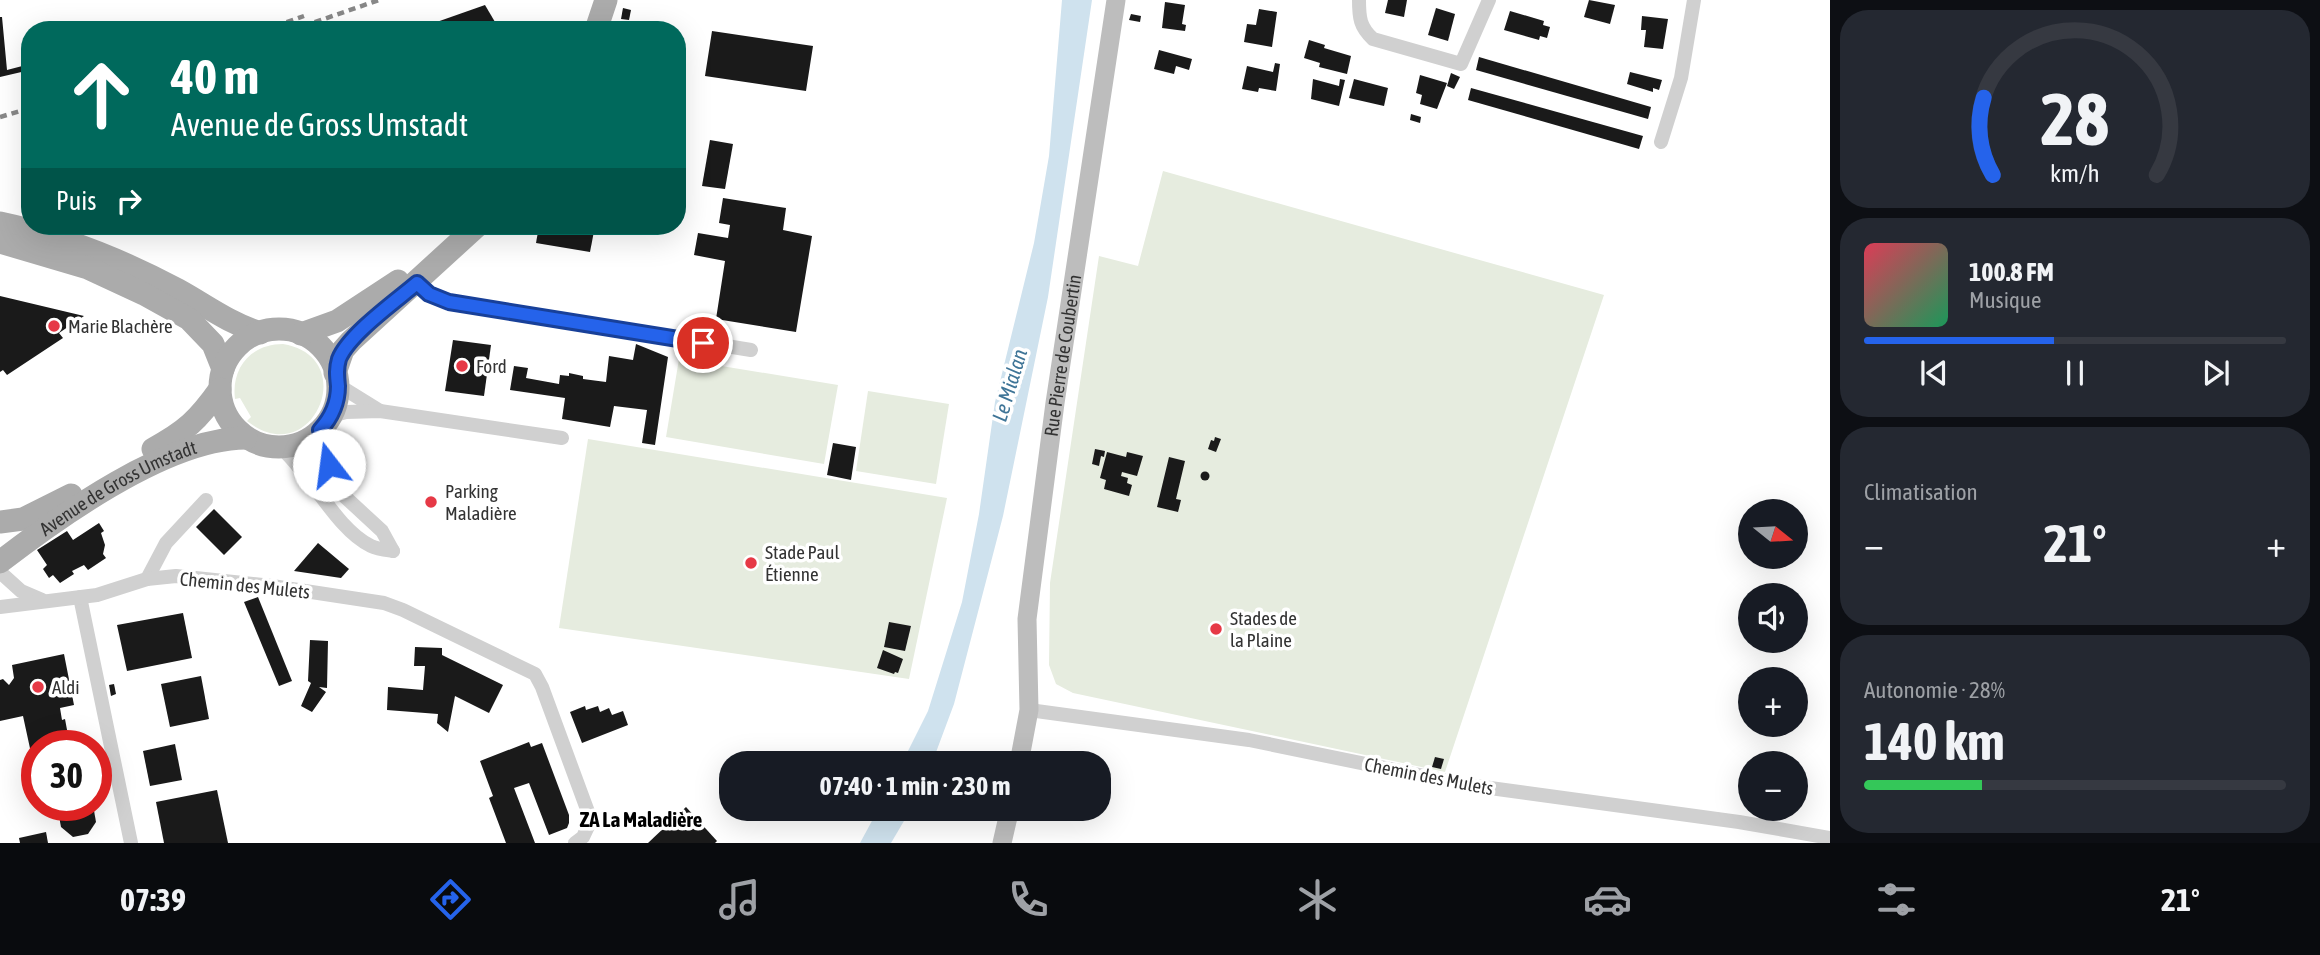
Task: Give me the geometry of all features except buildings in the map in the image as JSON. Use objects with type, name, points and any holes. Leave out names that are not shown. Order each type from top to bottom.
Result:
[{"type":"main road","points":[[600,21],[606,0]]},
{"type":"main road","points":[[0,223],[21,229]]},
{"type":"main road","points":[[40,235],[94,251],[178,290],[234,324],[260,333]]},
{"type":"main road","points":[[300,334],[337,321],[381,293],[405,275],[447,235]]},
{"type":"main road","points":[[0,242],[88,268],[189,318],[213,344],[222,379],[222,404],[227,417],[246,438],[262,445],[281,447],[302,442],[324,425],[334,409],[343,350],[468,235]]},
{"type":"main road","points":[[222,379],[237,347],[260,333],[287,330],[300,334],[323,349],[337,379]]},
{"type":"main road","name":"Avenue de Gross Umstadt","points":[[0,522],[11,522],[40,513],[183,432],[197,421],[222,379]]},
{"type":"main road","name":"Avenue de Gross Umstadt","points":[[0,562],[42,531],[160,459],[213,441],[246,438]]},
{"type":"street","name":"Rue Pierre de Coubertin","points":[[1021,751],[1029,710],[1027,619],[1055,403],[1116,0]]},
{"type":"street","points":[[1359,0],[1359,20],[1363,31],[1373,39],[1461,64],[1489,0]]},
{"type":"street","points":[[1661,142],[1681,78],[1694,0]]},
{"type":"street","points":[[417,283],[429,294],[449,302],[751,350]]},
{"type":"street","points":[[337,379],[380,411]]},
{"type":"street","points":[[281,447],[349,528],[371,546],[393,551],[382,531],[343,495],[329,465],[324,425],[335,415],[380,411],[562,438]]},
{"type":"street","points":[[147,579],[166,543],[206,500]]},
{"type":"street","points":[[0,572],[21,591],[47,602]]},
{"type":"street","name":"Chemin des Mulets","points":[[0,607],[97,595],[147,579],[176,576],[213,578],[384,603],[403,610],[535,674],[590,820],[583,837],[575,843]]},
{"type":"street","points":[[80,597],[131,843]]},
{"type":"street","name":"Chemin des Mulets","points":[[1029,710],[1250,740],[1468,785],[1740,822],[1830,838]]},
{"type":"street","points":[[1002,843],[1007,821]]},
{"type":"shaded area","points":[[1163,171],[1604,295],[1445,772],[1073,693],[1056,684],[1049,665],[1050,583],[1099,256],[1138,266]]},
{"type":"shaded area","points":[[283,344],[307,353],[320,369],[323,388],[319,407],[308,423],[291,433],[270,433],[247,421],[251,417],[240,398],[235,399],[236,377],[253,353],[261,348]]},
{"type":"shaded area","points":[[679,359],[838,385],[824,464],[666,437]]},
{"type":"shaded area","points":[[868,391],[949,404],[936,484],[856,471]]},
{"type":"shaded area","name":"Stade Paul Étienne","points":[[588,439],[947,498],[909,679],[559,628]]},
{"type":"water","name":"Le Mialan","points":[[1062,0],[1092,0],[1048,297],[1003,516],[954,704],[936,751],[908,751],[928,711],[962,602],[979,514],[995,402],[1034,243],[1049,156]]},
{"type":"water","points":[[872,821],[904,821],[891,843],[860,843]]},
{"type":"railway","points":[[318,21],[379,0]]},
{"type":"railway","points":[[290,21],[304,16]]},
{"type":"railway","points":[[0,117],[21,111]]},
{"type":"place","name":"Marie Blachère","points":[[54,326]]},
{"type":"place","name":"Ford","points":[[462,366]]},
{"type":"place","name":"Parking Maladière","points":[[431,502]]},
{"type":"place","name":"Stade Paul Étienne","points":[[751,563]]},
{"type":"place","name":"Stades de la Plaine","points":[[1216,629]]},
{"type":"place","name":"Aldi","points":[[38,687]]},
{"type":"district","name":"ZA La Maladière","points":[[641,819]]},
{"type":"route","points":[[329,465],[320,430],[334,409],[338,385],[335,373],[343,350],[417,283],[429,294],[449,302],[703,343]]}]
